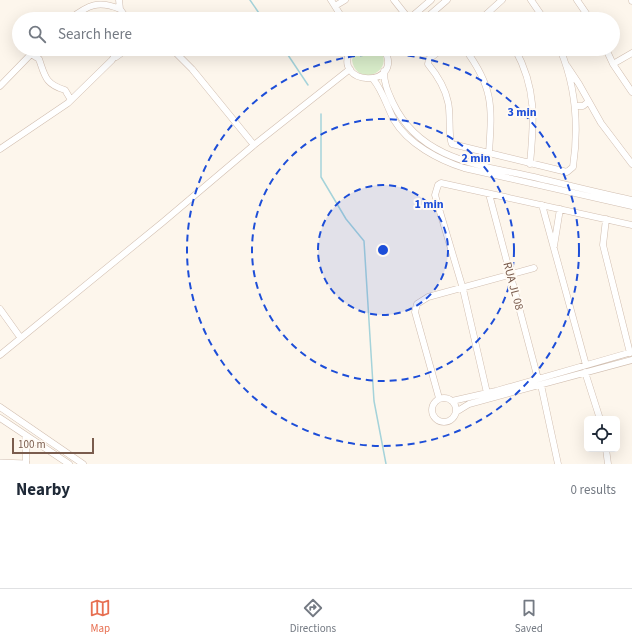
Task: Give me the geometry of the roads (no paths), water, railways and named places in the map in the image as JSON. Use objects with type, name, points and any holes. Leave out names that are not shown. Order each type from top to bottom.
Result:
[{"type":"street","points":[[79,12],[92,0]]},
{"type":"street","points":[[119,0],[120,9],[122,12]]},
{"type":"street","points":[[330,0],[339,12]]},
{"type":"street","points":[[335,6],[345,0]]},
{"type":"street","points":[[394,0],[403,12]]},
{"type":"street","points":[[417,12],[431,0]]},
{"type":"street","points":[[433,12],[447,0]]},
{"type":"street","points":[[489,12],[502,0]]},
{"type":"street","points":[[531,0],[539,12]]},
{"type":"street","points":[[578,0],[586,12]]},
{"type":"street","points":[[86,7],[106,4],[120,9]]},
{"type":"street","points":[[613,64],[632,53]]},
{"type":"street","points":[[0,86],[29,56]]},
{"type":"street","points":[[35,56],[39,58],[42,73],[47,81],[55,88],[65,90],[71,100]]},
{"type":"street","points":[[112,60],[115,56]]},
{"type":"street","points":[[0,149],[18,135],[44,120],[71,100],[117,56]]},
{"type":"street","points":[[179,56],[192,69],[254,145]]},
{"type":"street","points":[[349,56],[348,60],[350,69],[360,78],[373,79],[384,71]]},
{"type":"street","points":[[387,56],[387,63],[384,71],[384,82],[400,117],[417,136],[439,151],[466,162],[632,200]]},
{"type":"street","points":[[433,56],[429,59],[428,64],[440,80],[448,103],[450,142],[456,146],[565,172],[572,169],[576,141],[576,106],[573,88],[563,56]]},
{"type":"street","points":[[470,56],[479,69],[489,94],[491,114],[489,154]]},
{"type":"street","points":[[518,56],[527,76],[533,104],[530,164]]},
{"type":"street","points":[[609,56],[632,92]]},
{"type":"street","points":[[566,65],[579,84],[601,123],[632,164]]},
{"type":"street","points":[[0,355],[20,337],[163,222],[254,145],[350,69]]},
{"type":"street","points":[[373,79],[400,128],[420,146],[445,161],[464,168],[632,206]]},
{"type":"street","points":[[573,88],[579,84]]},
{"type":"street","points":[[576,106],[583,106],[588,102]]},
{"type":"street","points":[[487,393],[463,289],[435,194],[436,189],[441,183],[632,225]]},
{"type":"street","name":"RUA JL 08","points":[[489,194],[539,382],[558,464]]},
{"type":"street","points":[[542,205],[586,365]]},
{"type":"street","points":[[553,247],[560,209]]},
{"type":"street","points":[[564,375],[586,365],[631,353],[603,245],[606,219]]},
{"type":"street","points":[[439,398],[415,308],[417,304],[428,298],[534,268]]},
{"type":"street","points":[[0,310],[20,337]]},
{"type":"street","points":[[539,382],[452,400],[439,398],[434,402],[431,408],[432,415],[436,420],[448,422],[453,418],[456,412],[469,404],[564,375],[586,372],[632,360]]},
{"type":"street","points":[[586,372],[599,416]]},
{"type":"street","points":[[452,400],[456,412]]},
{"type":"street","points":[[0,407],[83,464]]},
{"type":"street","points":[[0,418],[69,464]]},
{"type":"street","points":[[0,463],[26,463],[26,436]]},
{"type":"street","points":[[606,452],[608,464]]},
{"type":"waterway","points":[[250,0],[258,12]]},
{"type":"waterway","points":[[289,56],[308,85]]},
{"type":"waterway","points":[[321,114],[321,177],[346,219],[364,241],[374,401],[386,464]]}]
